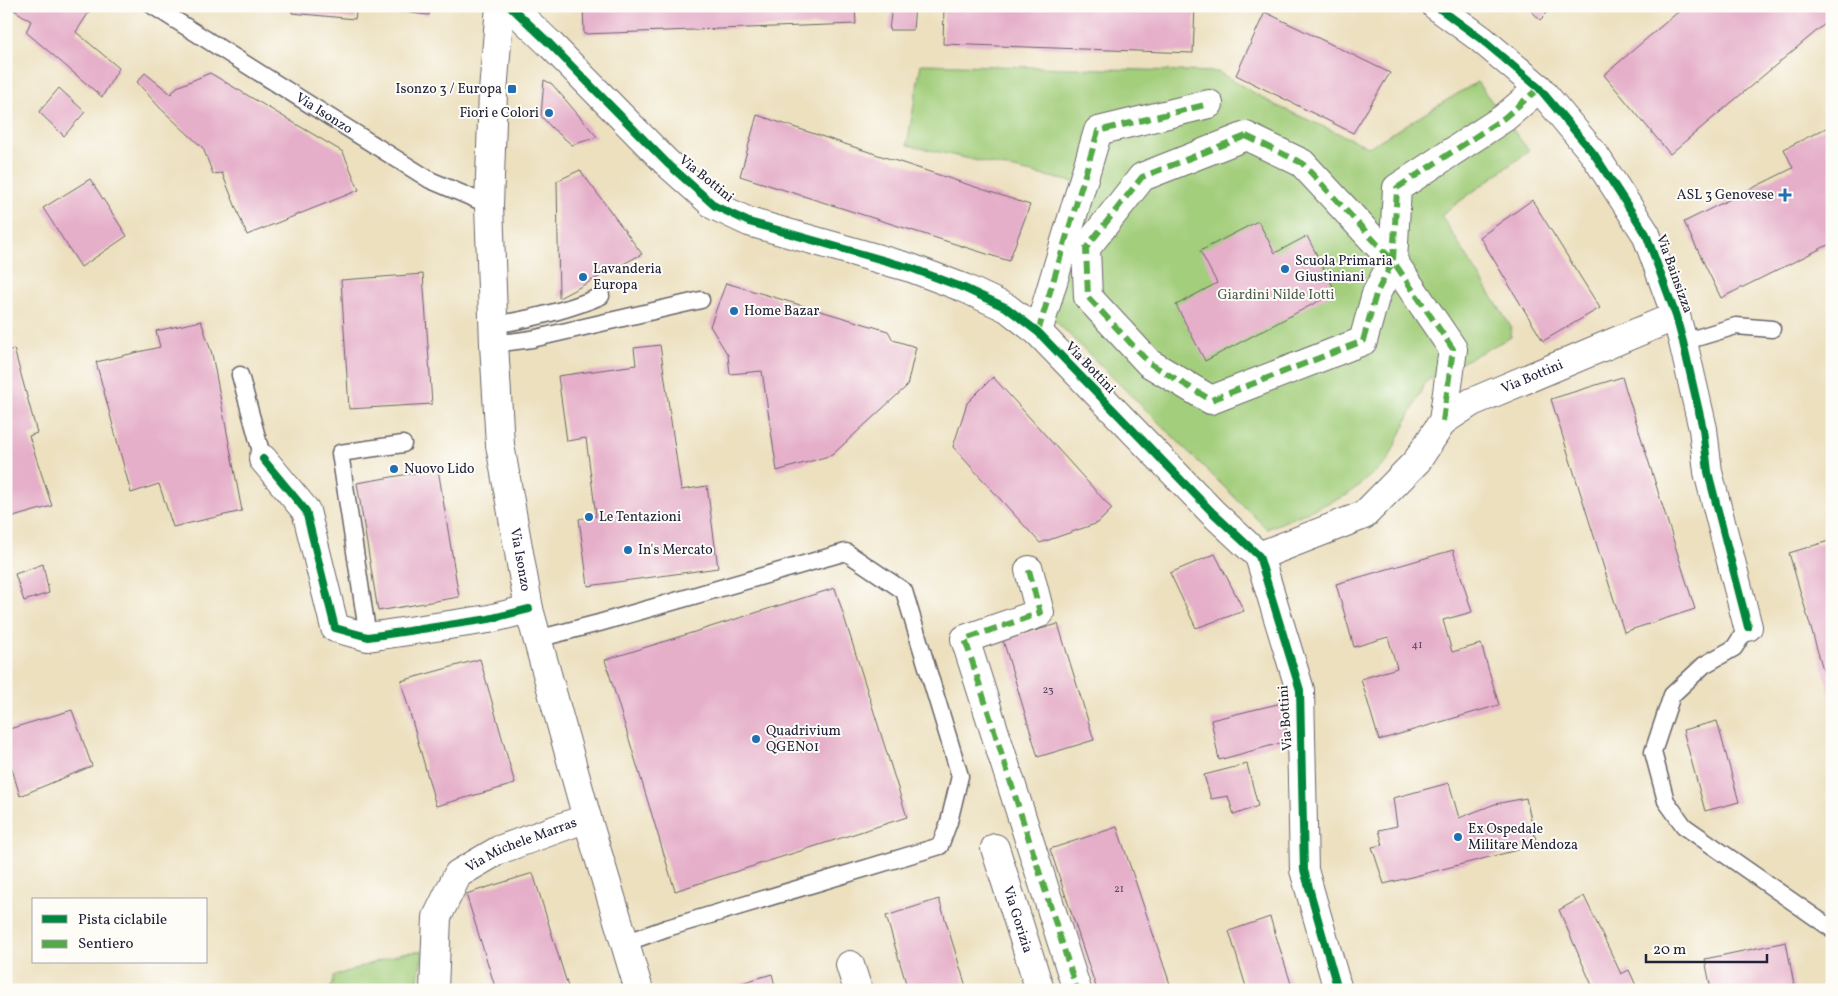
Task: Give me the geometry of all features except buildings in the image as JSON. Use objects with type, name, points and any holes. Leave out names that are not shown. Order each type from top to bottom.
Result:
[{"type":"street","name":"Via Isonzo","points":[[500,6],[493,92],[489,205],[493,335],[500,446],[529,610],[587,818],[639,990]]},
{"type":"street","name":"Via Bottini","points":[[510,6],[667,163],[715,206],[749,222],[912,268],[964,288],[1007,308],[1038,332],[1213,512],[1259,556],[1300,690],[1304,870],[1338,990]]},
{"type":"street","name":"Via Bainsizza","points":[[1436,6],[1481,39],[1539,88],[1594,154],[1646,234],[1680,329],[1703,428],[1708,472],[1748,626]]},
{"type":"street","points":[[1443,421],[1453,349],[1393,260],[1302,163],[1246,136],[1142,177],[1086,248],[1088,298],[1149,363],[1211,400],[1363,341],[1376,294],[1393,260],[1398,188],[1504,118],[1539,88]]},
{"type":"street","points":[[1038,332],[1098,132],[1209,104]]},
{"type":"street","name":"Via Bottini","points":[[1259,556],[1364,515],[1417,461],[1443,421],[1480,398],[1680,329]]},
{"type":"street","points":[[263,459],[306,511],[336,628],[368,636],[488,619],[529,610]]},
{"type":"street","points":[[1029,570],[1040,613],[965,639],[1077,990]]},
{"type":"street","name":"Via Michele Marras","points":[[434,990],[437,917],[458,874],[499,850],[587,818]]},
{"type":"street","name":"Via Gorizia","points":[[994,848],[1040,990]]},
{"type":"lane","name":"Via Isonzo","points":[[158,10],[430,180],[489,205]]},
{"type":"lane","points":[[493,335],[532,319],[573,308],[601,296]]},
{"type":"lane","points":[[493,335],[532,339],[701,300]]},
{"type":"lane","points":[[1680,329],[1736,326],[1772,330]]},
{"type":"lane","points":[[240,375],[263,459]]},
{"type":"lane","points":[[368,636],[340,453],[403,444]]},
{"type":"lane","points":[[537,638],[599,623],[846,552],[904,591],[960,776],[949,822],[940,846],[667,928],[625,943]]},
{"type":"lane","points":[[1748,626],[1734,648],[1704,666],[1672,695],[1653,752],[1666,801],[1684,826],[1832,929]]},
{"type":"green space","name":"Giardini Nilde Iotti","points":[[921,64],[1218,72],[1275,105],[1369,147],[1477,82],[1529,151],[1441,215],[1511,327],[1511,337],[1426,381],[1387,462],[1347,495],[1267,529],[1039,305],[1077,183],[907,145]]},
{"type":"green space","points":[[423,951],[416,990],[330,990],[334,976],[402,953]]},
{"type":"marked path","points":[[1443,421],[1453,349],[1393,261],[1397,188],[1504,118],[1539,88]]},
{"type":"marked path","points":[[1038,332],[1098,131],[1209,104]]},
{"type":"marked path","points":[[1246,136],[1302,163],[1393,261],[1376,294],[1363,341],[1211,400],[1149,363],[1088,297],[1086,248],[1142,177],[1246,136]]},
{"type":"marked path","points":[[1029,570],[1040,613],[965,639],[1077,990]]},
{"type":"cycle path","points":[[510,6],[667,163],[715,206],[749,222],[911,268],[964,288],[1007,308],[1038,332],[1213,513],[1259,556],[1300,690],[1304,870],[1338,990]]},
{"type":"cycle path","points":[[1436,6],[1481,39],[1539,88],[1594,154],[1646,234],[1676,316],[1683,342],[1703,429],[1708,472],[1748,627]]},
{"type":"cycle path","points":[[263,459],[306,511],[335,628],[368,637],[489,619],[529,609]]},
{"type":"place","name":"Isonzo 3 / Europa","points":[[512,89]]},
{"type":"place","name":"Fiori e Colori","points":[[549,113]]},
{"type":"place","name":"ASL 3 Genovese","points":[[1785,195]]},
{"type":"place","name":"Scuola Primaria Giustiniani","points":[[1285,269]]},
{"type":"place","name":"Lavanderia Europa","points":[[583,277]]},
{"type":"place","name":"Home Bazar","points":[[734,311]]},
{"type":"place","name":"Nuovo Lido","points":[[394,469]]},
{"type":"place","name":"Le Tentazioni","points":[[589,517]]},
{"type":"place","name":"In's Mercato","points":[[628,550]]},
{"type":"place","name":"Quadrivium QGEN01","points":[[756,739]]},
{"type":"place","name":"Ex Ospedale Militare Mendoza","points":[[1458,837]]}]
